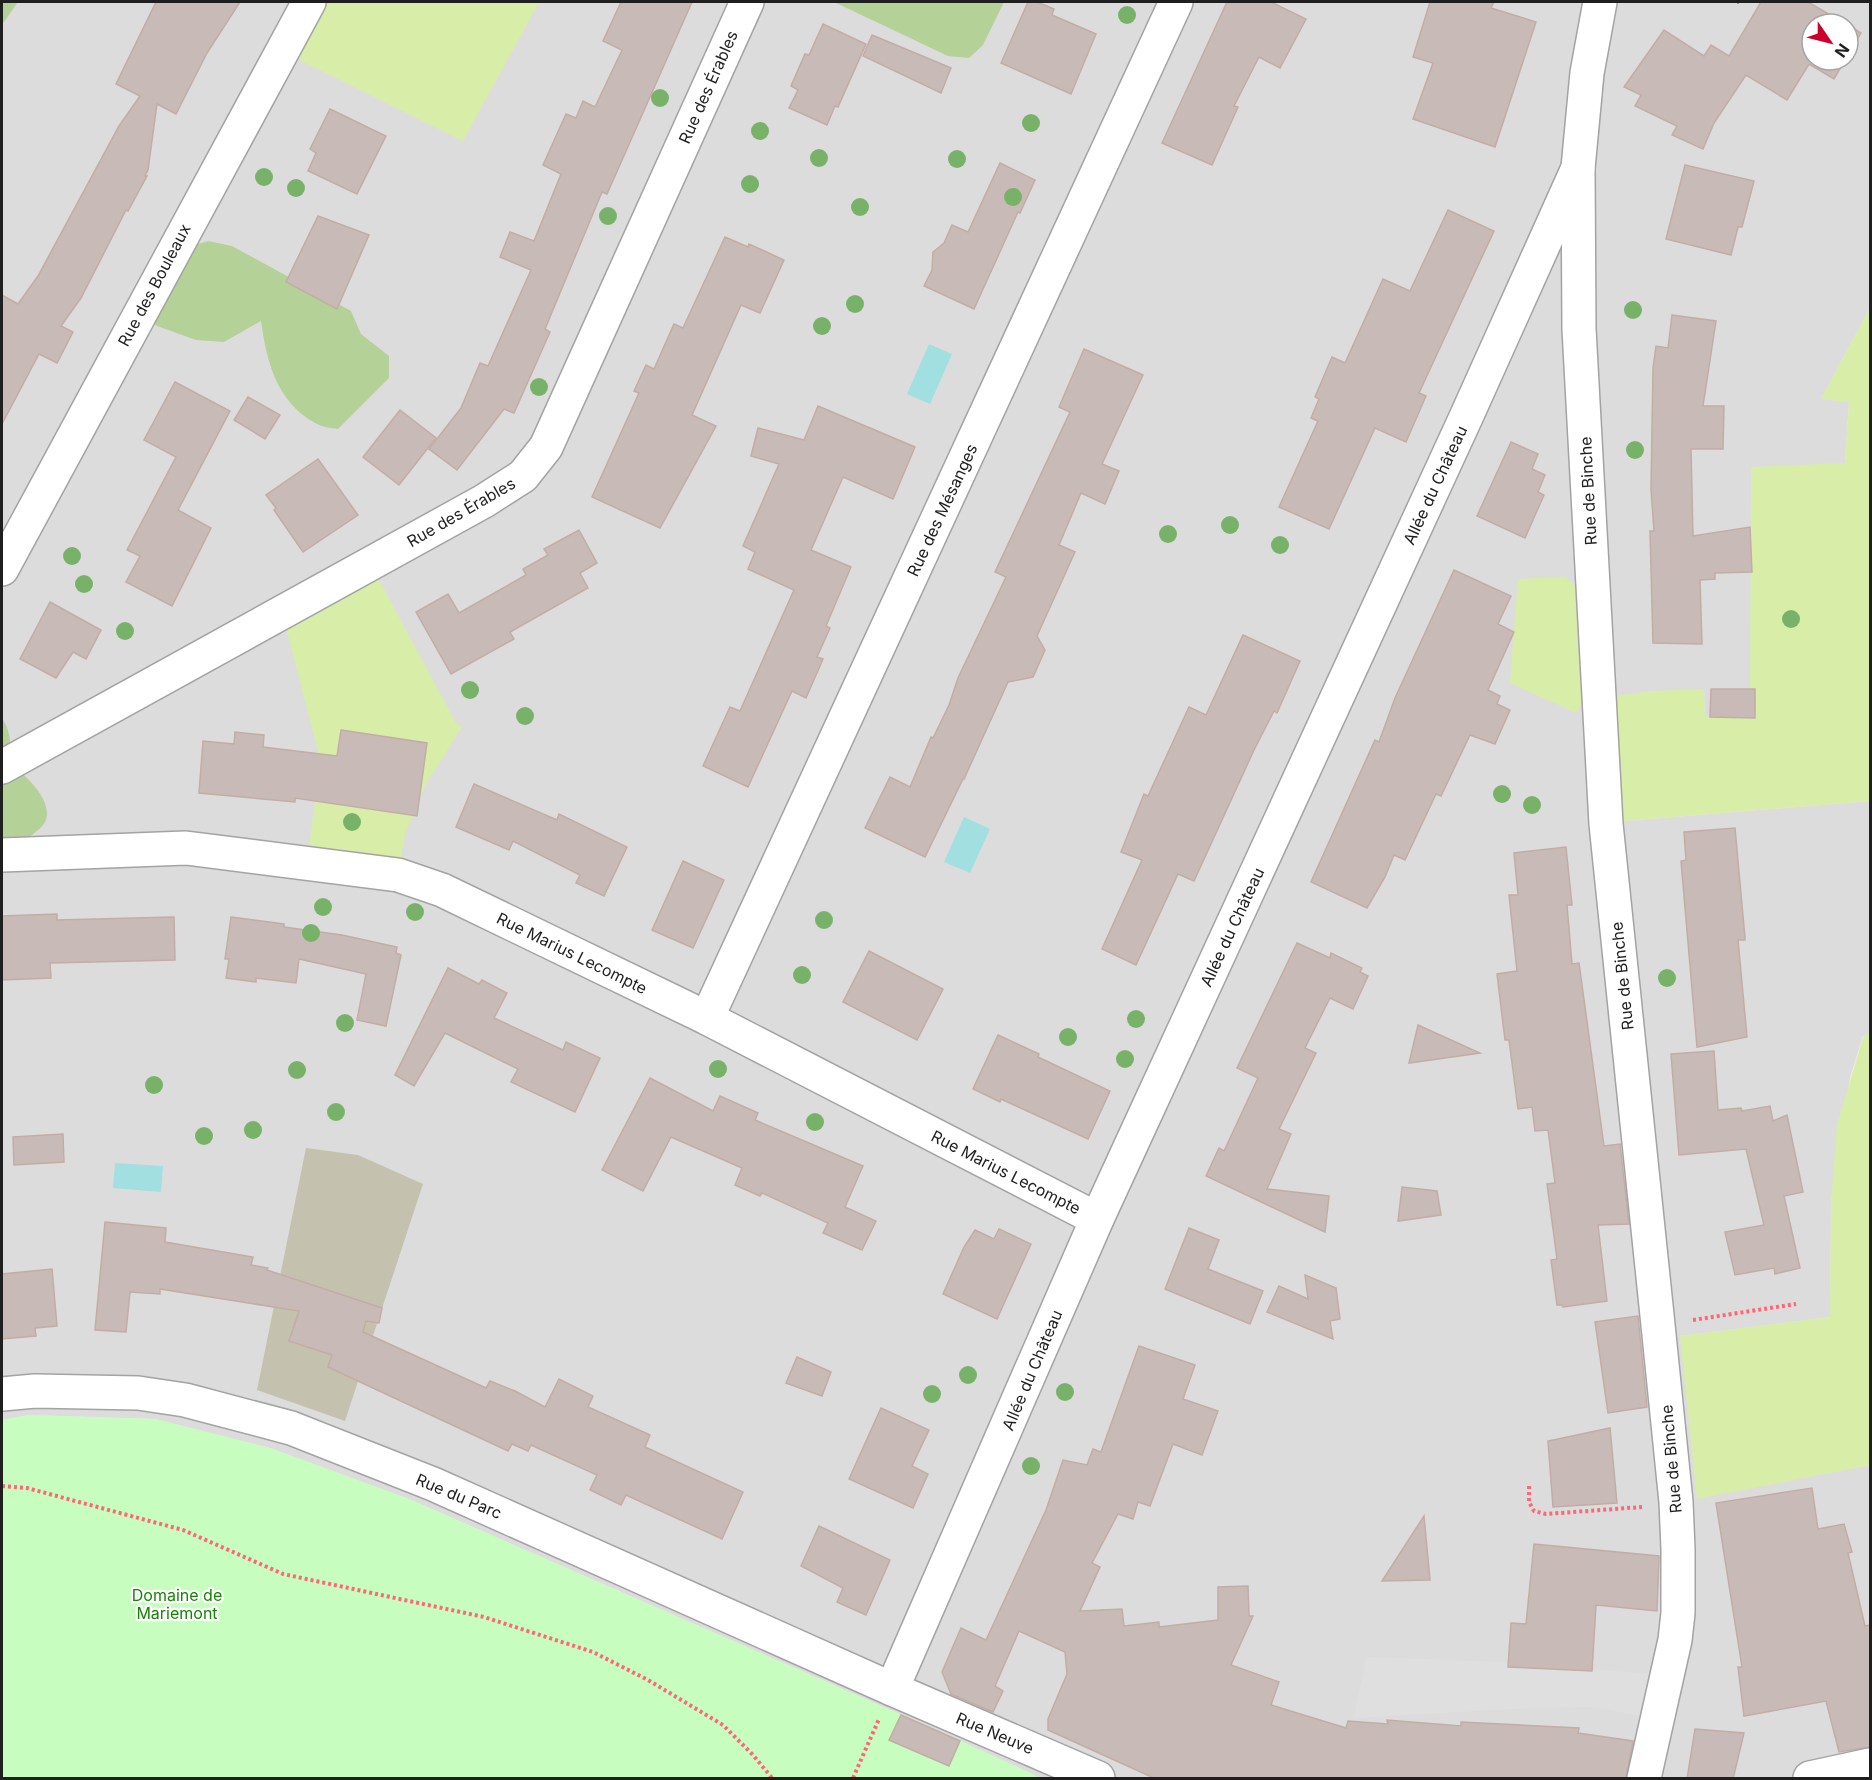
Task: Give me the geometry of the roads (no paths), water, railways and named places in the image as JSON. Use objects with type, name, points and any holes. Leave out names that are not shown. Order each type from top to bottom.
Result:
[{"type":"street","name":"Rue des Bouleaux","points":[[2,569],[309,2]]},
{"type":"street","name":"Rue des Érables","points":[[2,767],[484,501],[523,476],[546,447],[747,2]]},
{"type":"street","name":"Rue des Mésanges","points":[[707,1018],[1176,2]]},
{"type":"street","points":[[1578,168],[1587,73],[1600,2]]},
{"type":"street","name":"Allée du Château","points":[[892,1689],[1097,1219],[1467,415],[1578,168]]},
{"type":"street","name":"Rue de Binche","points":[[1578,168],[1580,329],[1606,824],[1676,1502],[1678,1588],[1675,1640],[1644,1779]]},
{"type":"street","name":"Rue Marius Lecompte","points":[[2,855],[186,848],[398,875],[442,890],[707,1018],[1097,1219]]},
{"type":"street","name":"Rue du Parc","points":[[2,1394],[35,1391],[138,1393],[185,1400],[291,1428],[434,1484],[892,1689]]},
{"type":"street","name":"Rue Neuve","points":[[892,1689],[1098,1779]]},
{"type":"street","points":[[1810,1779],[1870,1765]]},
{"type":"water","points":[[929,344],[952,354],[930,404],[907,394]]},
{"type":"water","points":[[964,817],[990,829],[970,873],[944,862]]},
{"type":"water","points":[[115,1163],[163,1166],[161,1192],[113,1188]]},
{"type":"park label","name":"Domaine de Mariemont","points":[[177,1604]]}]
